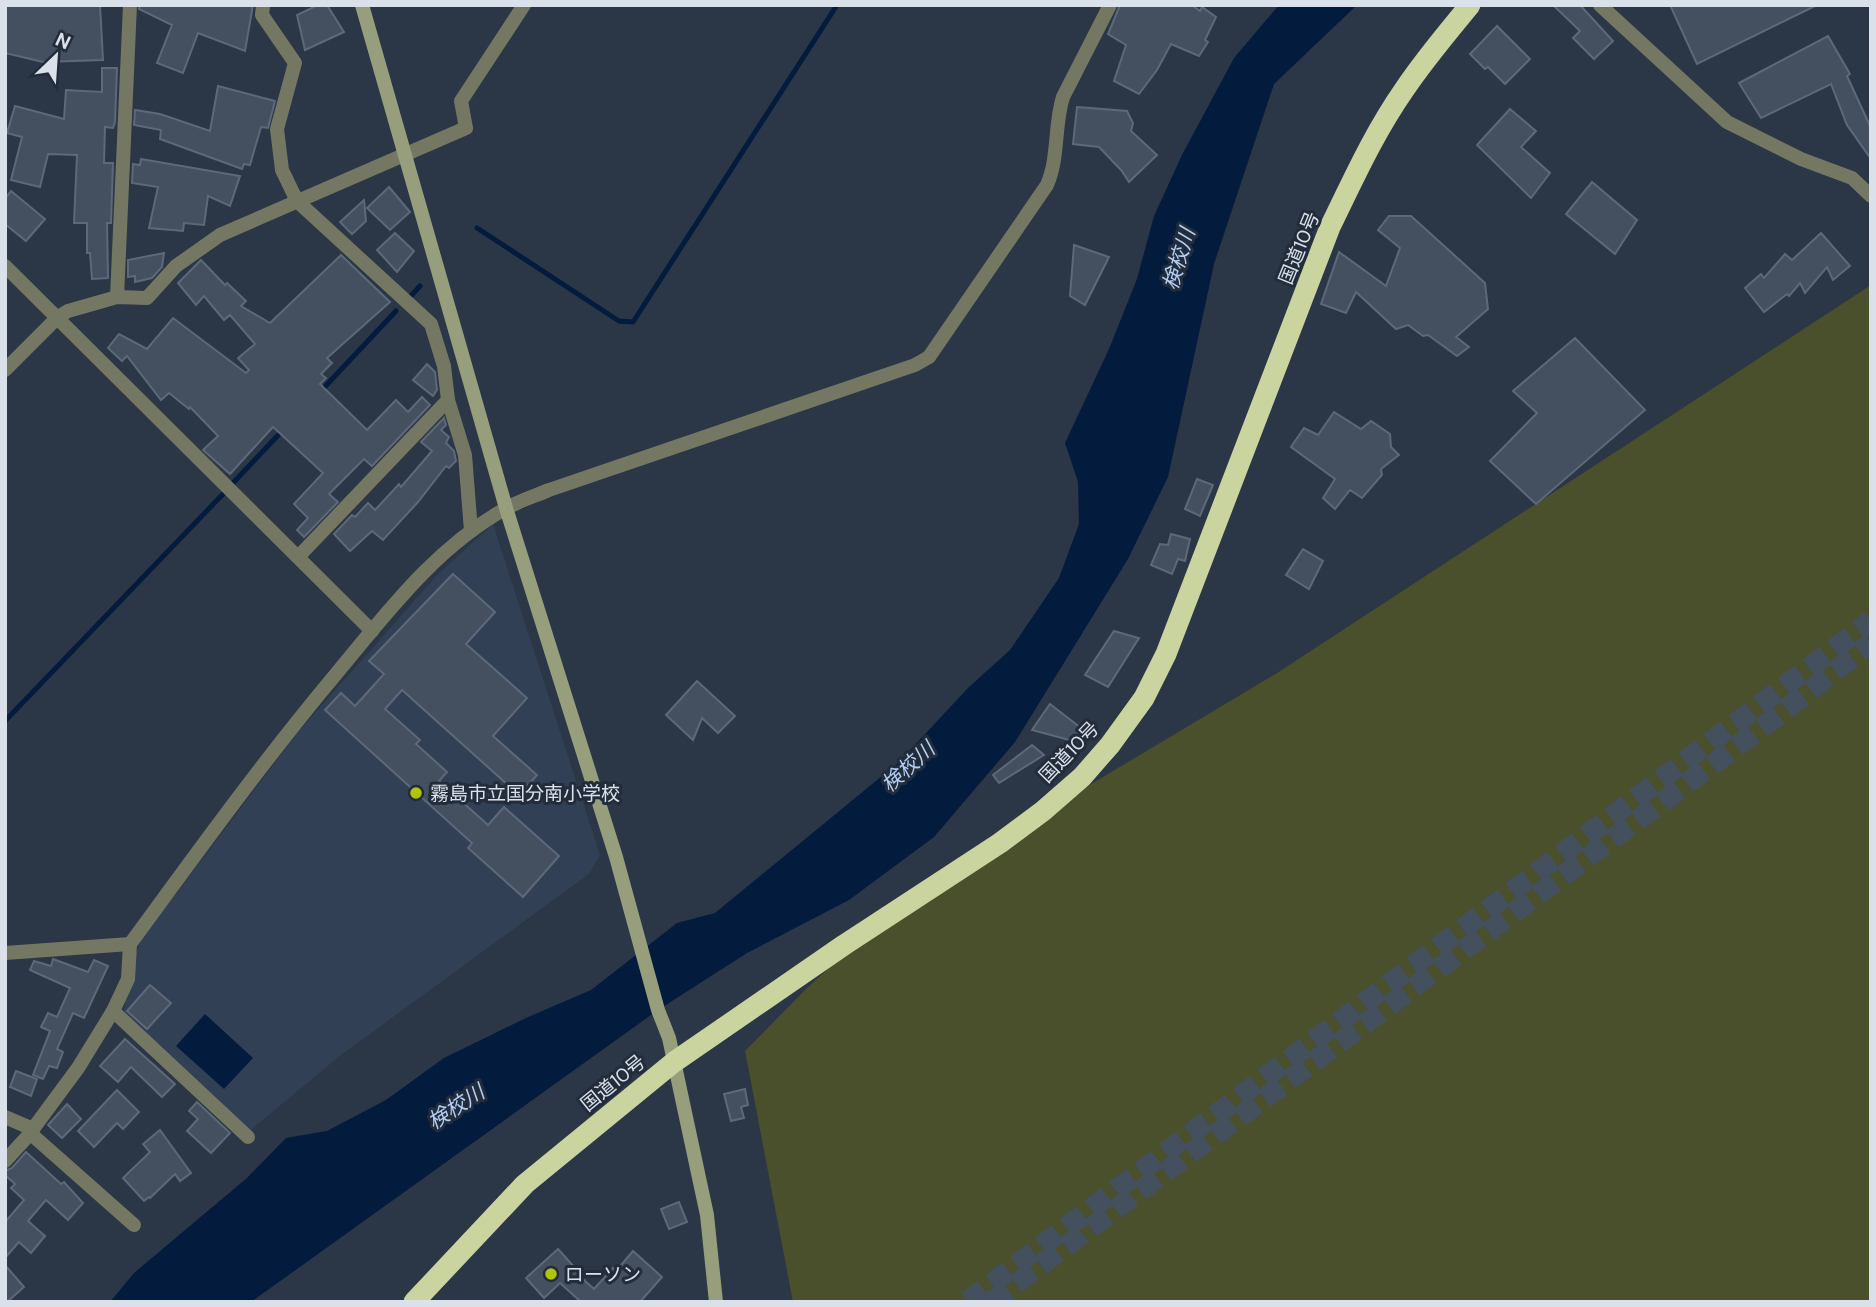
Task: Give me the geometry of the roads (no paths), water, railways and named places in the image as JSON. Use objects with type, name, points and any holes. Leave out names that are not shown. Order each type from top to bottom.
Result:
[{"type":"highway","name":"国道10号","points":[[414,1302],[525,1184],[674,1062],[844,945],[1000,843],[1082,777],[1110,745],[1144,698],[1166,654],[1330,227],[1360,164],[1403,90],[1470,5]]},
{"type":"main road","points":[[362,5],[506,508],[616,857],[658,1010],[669,1038],[707,1215],[716,1302]]},
{"type":"street","points":[[117,297],[130,5]]},
{"type":"street","points":[[263,5],[262,15],[295,63],[277,129],[282,170],[298,201],[431,324],[444,366],[448,400],[465,454],[471,531]]},
{"type":"street","points":[[5,370],[58,317],[68,311],[117,297],[147,298],[176,266],[220,235],[466,128],[461,101],[524,5]]},
{"type":"street","points":[[5,1161],[32,1131],[78,1068],[113,1012],[128,979],[130,944],[275,746],[382,617],[440,557],[471,531],[506,508],[562,485],[915,365],[929,357],[1047,185],[1052,174],[1058,111],[1110,5]]},
{"type":"street","points":[[1600,5],[1727,122],[1801,159],[1852,178],[1871,197]]},
{"type":"street","points":[[5,267],[372,631]]},
{"type":"street","points":[[299,556],[448,400]]},
{"type":"street","points":[[5,953],[130,944]]},
{"type":"street","points":[[113,1012],[248,1137]]},
{"type":"street","points":[[5,1117],[32,1131],[134,1225]]},
{"type":"water","name":"検校川","points":[[1279,5],[1357,5],[1274,84],[1214,264],[1168,477],[1128,559],[1015,742],[934,837],[849,900],[747,953],[658,1010],[251,1302],[110,1302],[134,1273],[247,1178],[286,1138],[327,1131],[386,1100],[444,1058],[591,990],[677,923],[715,913],[899,762],[968,688],[1010,650],[1059,578],[1079,524],[1078,482],[1065,443],[1109,349],[1137,279],[1154,216],[1182,155],[1234,58]]},
{"type":"water","points":[[205,1014],[253,1058],[224,1089],[176,1046]]},
{"type":"waterway","points":[[477,228],[619,321],[633,322],[837,5]]},
{"type":"waterway","points":[[408,299],[420,286]]},
{"type":"waterway","points":[[319,393],[396,311]]},
{"type":"waterway","points":[[232,484],[283,430]]},
{"type":"waterway","points":[[5,721],[223,494]]},
{"type":"tunnel","points":[[967,1302],[1871,621]]},
{"type":"tunnel","points":[[991,1302],[1771,721],[1871,643]]},
{"type":"place","name":"霧島市立国分南小学校","points":[[416,793]]},
{"type":"place","name":"ローソン","points":[[551,1274]]}]
